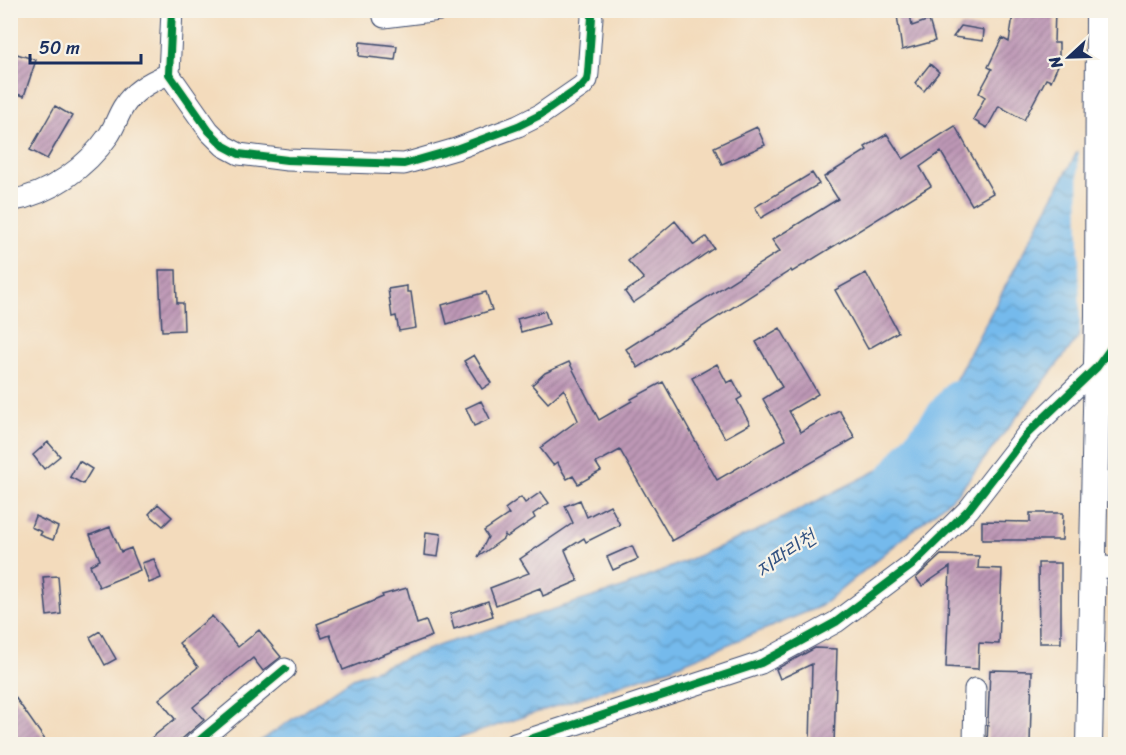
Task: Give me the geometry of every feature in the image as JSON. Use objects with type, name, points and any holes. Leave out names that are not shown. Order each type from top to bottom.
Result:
[{"type":"main road","points":[[1089,744],[1104,567],[1097,367],[1099,10]]},
{"type":"street","points":[[172,10],[169,74],[209,131],[224,146],[239,154],[287,160],[404,164],[456,149],[518,126],[540,115],[582,86],[587,80],[592,17]]},
{"type":"street","points":[[383,10],[384,17],[439,10]]},
{"type":"street","points":[[10,201],[29,198],[58,184],[95,152],[109,134],[130,97],[144,85],[169,74]]},
{"type":"street","points":[[514,744],[761,663],[836,622],[912,565],[961,517],[1029,434],[1097,367],[1116,341]]},
{"type":"street","points":[[195,744],[285,669]]},
{"type":"street","points":[[974,744],[975,689]]},
{"type":"water","points":[[1115,81],[1115,278],[1076,340],[959,492],[821,606],[671,668],[441,744],[256,744],[353,678],[443,644],[622,588],[761,529],[918,450]]},
{"type":"pier","points":[[1114,78],[1115,282],[1080,334],[1078,144]]},
{"type":"building","points":[[1016,10],[1055,10],[1054,43],[1059,43],[1059,63],[1051,81],[1046,79],[1024,120],[999,106],[987,128],[973,120],[985,97],[979,93],[992,69],[988,67],[1002,38],[1009,42]]},
{"type":"building","points":[[910,13],[912,26],[929,20],[935,41],[902,50],[897,15]]},
{"type":"building","points":[[961,26],[984,30],[983,41],[953,37]]},
{"type":"building","points":[[360,42],[397,46],[395,60],[359,56]]},
{"type":"building","points":[[17,54],[36,60],[24,96],[10,92],[10,73]]},
{"type":"building","points":[[930,64],[939,72],[924,91],[915,83]]},
{"type":"building","points":[[55,106],[72,116],[47,159],[30,150]]},
{"type":"building","points":[[955,126],[993,193],[972,205],[941,152],[920,167],[931,186],[792,272],[791,270],[638,368],[626,349],[780,251],[772,240],[838,199],[824,177],[867,150],[865,147],[887,134],[903,159]]},
{"type":"building","points":[[757,127],[765,145],[722,164],[714,147]]},
{"type":"building","points":[[812,173],[819,184],[761,218],[755,207]]},
{"type":"building","points":[[675,221],[694,245],[706,237],[714,248],[633,303],[625,292],[644,279],[628,261]]},
{"type":"building","points":[[159,270],[176,270],[177,303],[183,303],[184,330],[162,331]]},
{"type":"building","points":[[866,273],[898,332],[868,349],[835,290]]},
{"type":"building","points":[[407,286],[407,292],[411,292],[416,328],[399,331],[396,316],[392,317],[388,289]]},
{"type":"building","points":[[486,292],[492,310],[447,324],[442,305]]},
{"type":"building","points":[[545,311],[549,324],[521,332],[517,319]]},
{"type":"building","points":[[780,328],[818,394],[789,411],[801,432],[839,410],[855,438],[672,541],[620,450],[596,463],[601,471],[578,484],[573,476],[567,479],[557,462],[553,465],[540,448],[578,420],[564,389],[548,403],[532,385],[545,373],[569,362],[599,420],[663,382],[717,480],[786,440],[763,399],[782,387],[756,342]]},
{"type":"building","points":[[474,355],[491,383],[482,389],[464,361]]},
{"type":"building","points":[[717,364],[727,383],[733,380],[742,397],[737,400],[750,424],[725,438],[692,378]]},
{"type":"building","points":[[481,401],[490,419],[474,426],[466,408]]},
{"type":"building","points":[[48,442],[60,456],[44,469],[33,455]]},
{"type":"building","points":[[79,461],[92,469],[83,484],[70,477]]},
{"type":"building","points":[[541,492],[549,503],[533,514],[535,518],[507,537],[505,535],[503,539],[478,557],[488,537],[484,531],[509,514],[505,509],[521,497],[525,503]]},
{"type":"building","points":[[580,500],[587,517],[610,505],[620,525],[586,542],[584,538],[565,550],[578,581],[543,596],[540,588],[496,605],[490,588],[529,573],[520,559],[573,523],[565,506]]},
{"type":"building","points":[[158,504],[172,517],[163,526],[149,514]]},
{"type":"building","points":[[1030,513],[1063,513],[1062,540],[982,540],[982,521],[1030,522]]},
{"type":"building","points":[[35,516],[58,527],[53,540],[40,535],[42,532],[31,527]]},
{"type":"building","points":[[110,527],[121,552],[131,548],[140,570],[99,587],[90,565],[100,560],[90,535]]},
{"type":"building","points":[[426,532],[441,534],[438,557],[424,555]]},
{"type":"building","points":[[632,546],[638,559],[613,570],[607,557]]},
{"type":"building","points":[[941,555],[979,556],[978,568],[1002,569],[999,644],[979,643],[978,669],[946,667],[950,567],[922,586],[916,578]]},
{"type":"building","points":[[154,559],[161,578],[149,583],[142,563]]},
{"type":"building","points":[[1038,563],[1061,563],[1061,643],[1039,643]]},
{"type":"building","points":[[58,576],[61,614],[47,616],[43,577]]},
{"type":"building","points":[[407,588],[417,624],[426,621],[432,636],[343,670],[330,635],[322,638],[317,624],[383,597],[382,595]]},
{"type":"building","points":[[488,601],[493,616],[454,629],[450,614]]},
{"type":"building","points":[[212,616],[238,647],[259,630],[281,657],[263,671],[253,658],[193,707],[204,720],[176,744],[144,744],[175,719],[159,699],[198,667],[179,643]]},
{"type":"building","points":[[100,631],[116,659],[105,665],[90,637]]},
{"type":"building","points":[[815,648],[837,649],[834,744],[810,744],[812,664],[780,679],[776,669]]},
{"type":"building","points":[[990,670],[1032,671],[1030,744],[987,744]]},
{"type":"building","points":[[10,690],[48,744],[17,744],[10,735]]},
{"type":"waterway","name":"지파리천","points":[[884,484],[955,394]]},
{"type":"cycle path","points":[[172,10],[169,74],[209,131],[224,146],[239,154],[287,160],[404,164],[456,149],[518,126],[540,115],[582,86],[587,80],[592,17]]},
{"type":"cycle path","points":[[515,744],[761,663],[836,622],[912,565],[969,509],[1028,433],[1097,367],[1116,341]]},
{"type":"cycle path","points":[[195,744],[285,669]]}]
